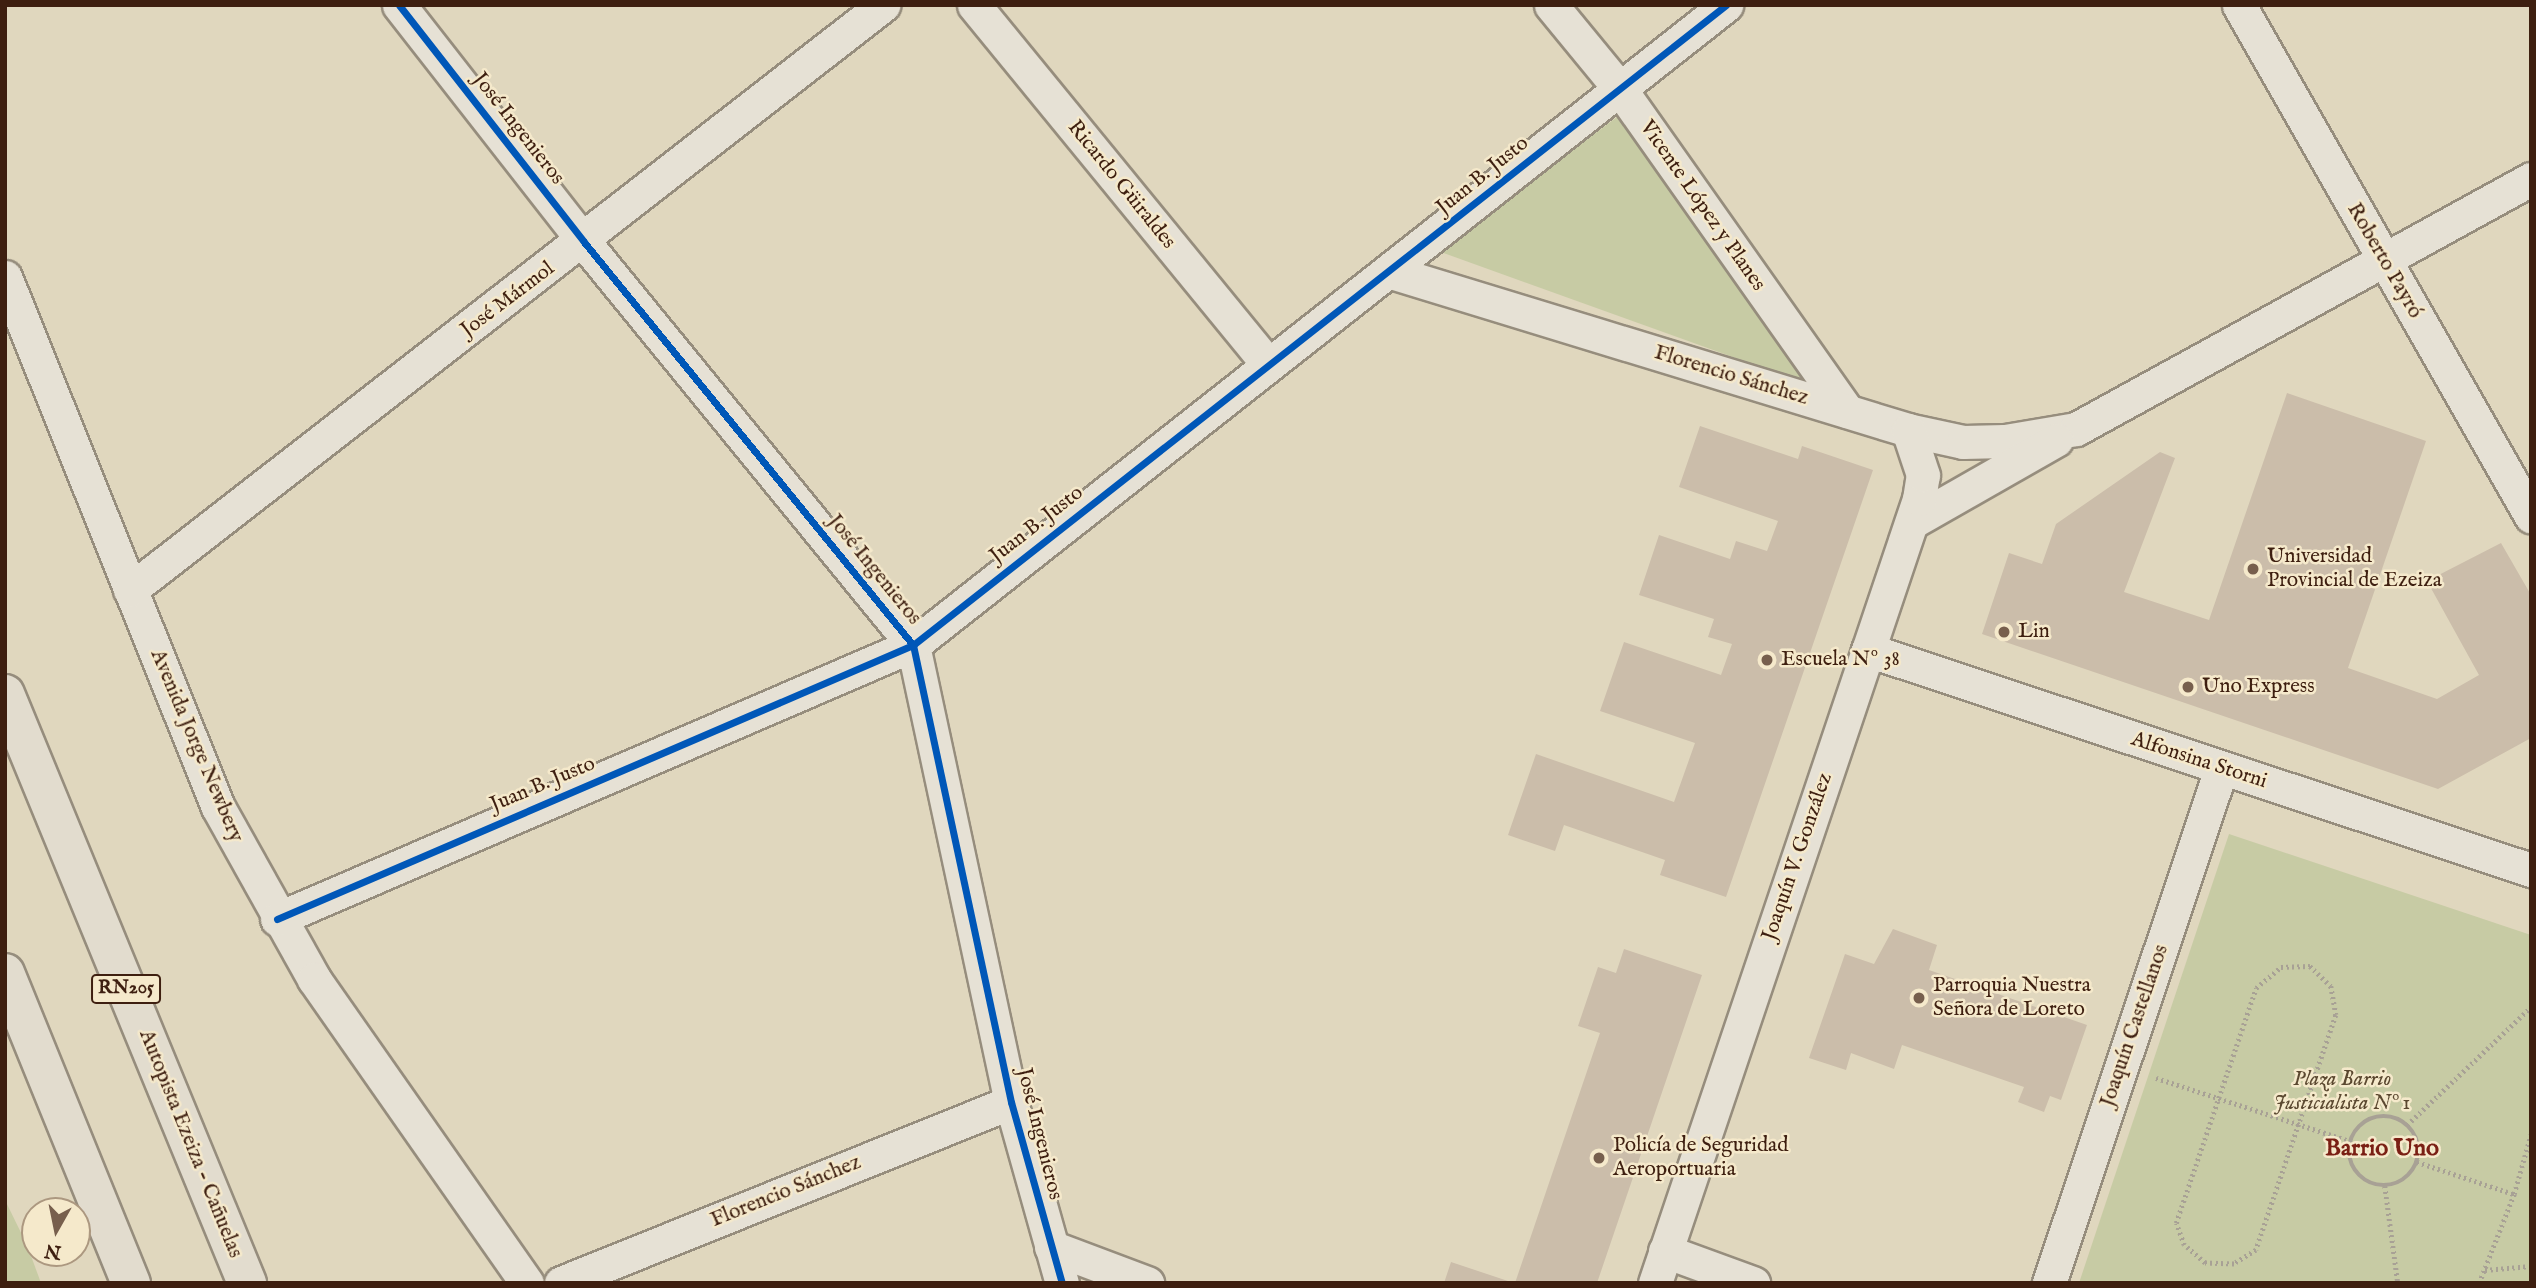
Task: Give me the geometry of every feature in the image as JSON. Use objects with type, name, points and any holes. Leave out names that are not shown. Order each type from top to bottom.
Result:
[{"type":"highway","name":"Autopista Ezeiza - Cañuelas","points":[[5,694],[247,1283]]},
{"type":"highway","points":[[5,973],[131,1283]]},
{"type":"highway","points":[[5,991],[26,1028]]},
{"type":"street","name":"José Ingenieros","points":[[399,5],[583,242],[913,645],[1011,1102],[1062,1283]]},
{"type":"street","name":"José Mármol","points":[[131,590],[583,242],[883,5]]},
{"type":"street","name":"Ricardo Güiraldes","points":[[974,5],[1268,364]]},
{"type":"street","name":"Vicente López y Planes","points":[[1551,5],[1620,89],[1847,411]]},
{"type":"street","name":"Juan B. Justo","points":[[277,919],[913,645],[1268,364],[1391,272],[1726,5]]},
{"type":"street","name":"Roberto Payró","points":[[2239,5],[2531,516]]},
{"type":"street","name":"Florencio Sánchez","points":[[1912,522],[2381,257],[2531,179]]},
{"type":"street","name":"Florencio Sánchez","points":[[1391,272],[1908,430],[1963,442],[2076,429]]},
{"type":"street","name":"Avenida Jorge Newbery","points":[[5,277],[218,807],[277,919],[527,1283]]},
{"type":"street","name":"Joaquín V. González","points":[[1655,1283],[1912,522],[1923,475],[1908,430]]},
{"type":"street","name":"Alfonsina Storni","points":[[1868,650],[2531,870]]},
{"type":"street","name":"Joaquín Castellanos","points":[[2049,1283],[2221,769]]},
{"type":"street","name":"Florencio Sánchez","points":[[561,1283],[1011,1102]]},
{"type":"street","points":[[1051,1247],[1146,1283]]},
{"type":"street","points":[[1665,1251],[1753,1283]]},
{"type":"path","points":[[2310,966],[2330,986],[2336,1015],[2299,1125],[2256,1250],[2234,1264],[2205,1263],[2184,1245],[2176,1223],[2256,988],[2281,967],[2310,966]]},
{"type":"path","points":[[2407,1125],[2531,1007]]},
{"type":"path","points":[[2148,1075],[2350,1141]]},
{"type":"path","points":[[2372,1118],[2395,1118],[2407,1125],[2417,1140],[2417,1162],[2402,1181],[2385,1186],[2358,1175],[2350,1141],[2372,1118]]},
{"type":"path","points":[[2479,1283],[2514,1194],[2531,1133]]},
{"type":"path","points":[[2417,1162],[2514,1194]]},
{"type":"path","points":[[2385,1186],[2398,1283]]},
{"type":"path","points":[[2485,1270],[2531,1266]]},
{"type":"green space","points":[[1621,114],[1808,384],[1438,251]]},
{"type":"green space","name":"Plaza Barrio Justicialista Nº 1","points":[[2229,834],[2531,935],[2531,1283],[2079,1283]]},
{"type":"green space","points":[[5,1200],[21,1233],[21,1267],[35,1267],[41,1283],[5,1283]]},
{"type":"building","name":"Universidad Provincial de Ezeiza","points":[[2287,393],[2426,441],[2348,668],[2437,699],[2479,675],[2427,581],[2501,543],[2531,595],[2531,738],[2438,789],[1982,634],[2009,553],[2042,564],[2056,524],[2160,452],[2175,458],[2124,592],[2209,620]]},
{"type":"building","name":"Escuela Nº 38","points":[[1700,426],[1798,459],[1802,446],[1873,470],[1726,897],[1660,875],[1665,860],[1564,825],[1555,851],[1508,835],[1536,754],[1674,802],[1695,743],[1600,711],[1624,642],[1721,675],[1732,644],[1708,637],[1714,619],[1639,595],[1659,535],[1730,559],[1736,541],[1767,551],[1778,521],[1679,487]]},
{"type":"building","name":"Parroquia Nuestra Señora de Loreto","points":[[1893,929],[1937,945],[1929,970],[2087,1025],[2061,1100],[2050,1096],[2044,1112],[2018,1102],[2024,1087],[1902,1045],[1894,1069],[1851,1053],[1846,1070],[1809,1058],[1845,954],[1874,964]]},
{"type":"building","name":"Policía de Seguridad Aeroportuaria","points":[[1624,949],[1702,975],[1597,1283],[1515,1283],[1600,1033],[1578,1026],[1598,967],[1616,973]]},
{"type":"building","points":[[1451,1262],[1511,1282],[1511,1283],[1444,1283]]},
{"type":"cycle path","points":[[399,5],[584,242],[913,645],[1011,1102],[1062,1283]]},
{"type":"cycle path","points":[[277,919],[913,645],[1726,5]]},
{"type":"place","name":"Universidad Provincial de Ezeiza","points":[[2253,569]]},
{"type":"place","name":"Lin","points":[[2004,632]]},
{"type":"place","name":"Escuela Nº 38","points":[[1767,660]]},
{"type":"place","name":"Uno Express","points":[[2188,687]]},
{"type":"place","name":"Parroquia Nuestra Señora de Loreto","points":[[1919,998]]},
{"type":"place","name":"Policía de Seguridad Aeroportuaria","points":[[1599,1158]]},
{"type":"district","name":"Barrio Uno","points":[[2382,1149]]}]
